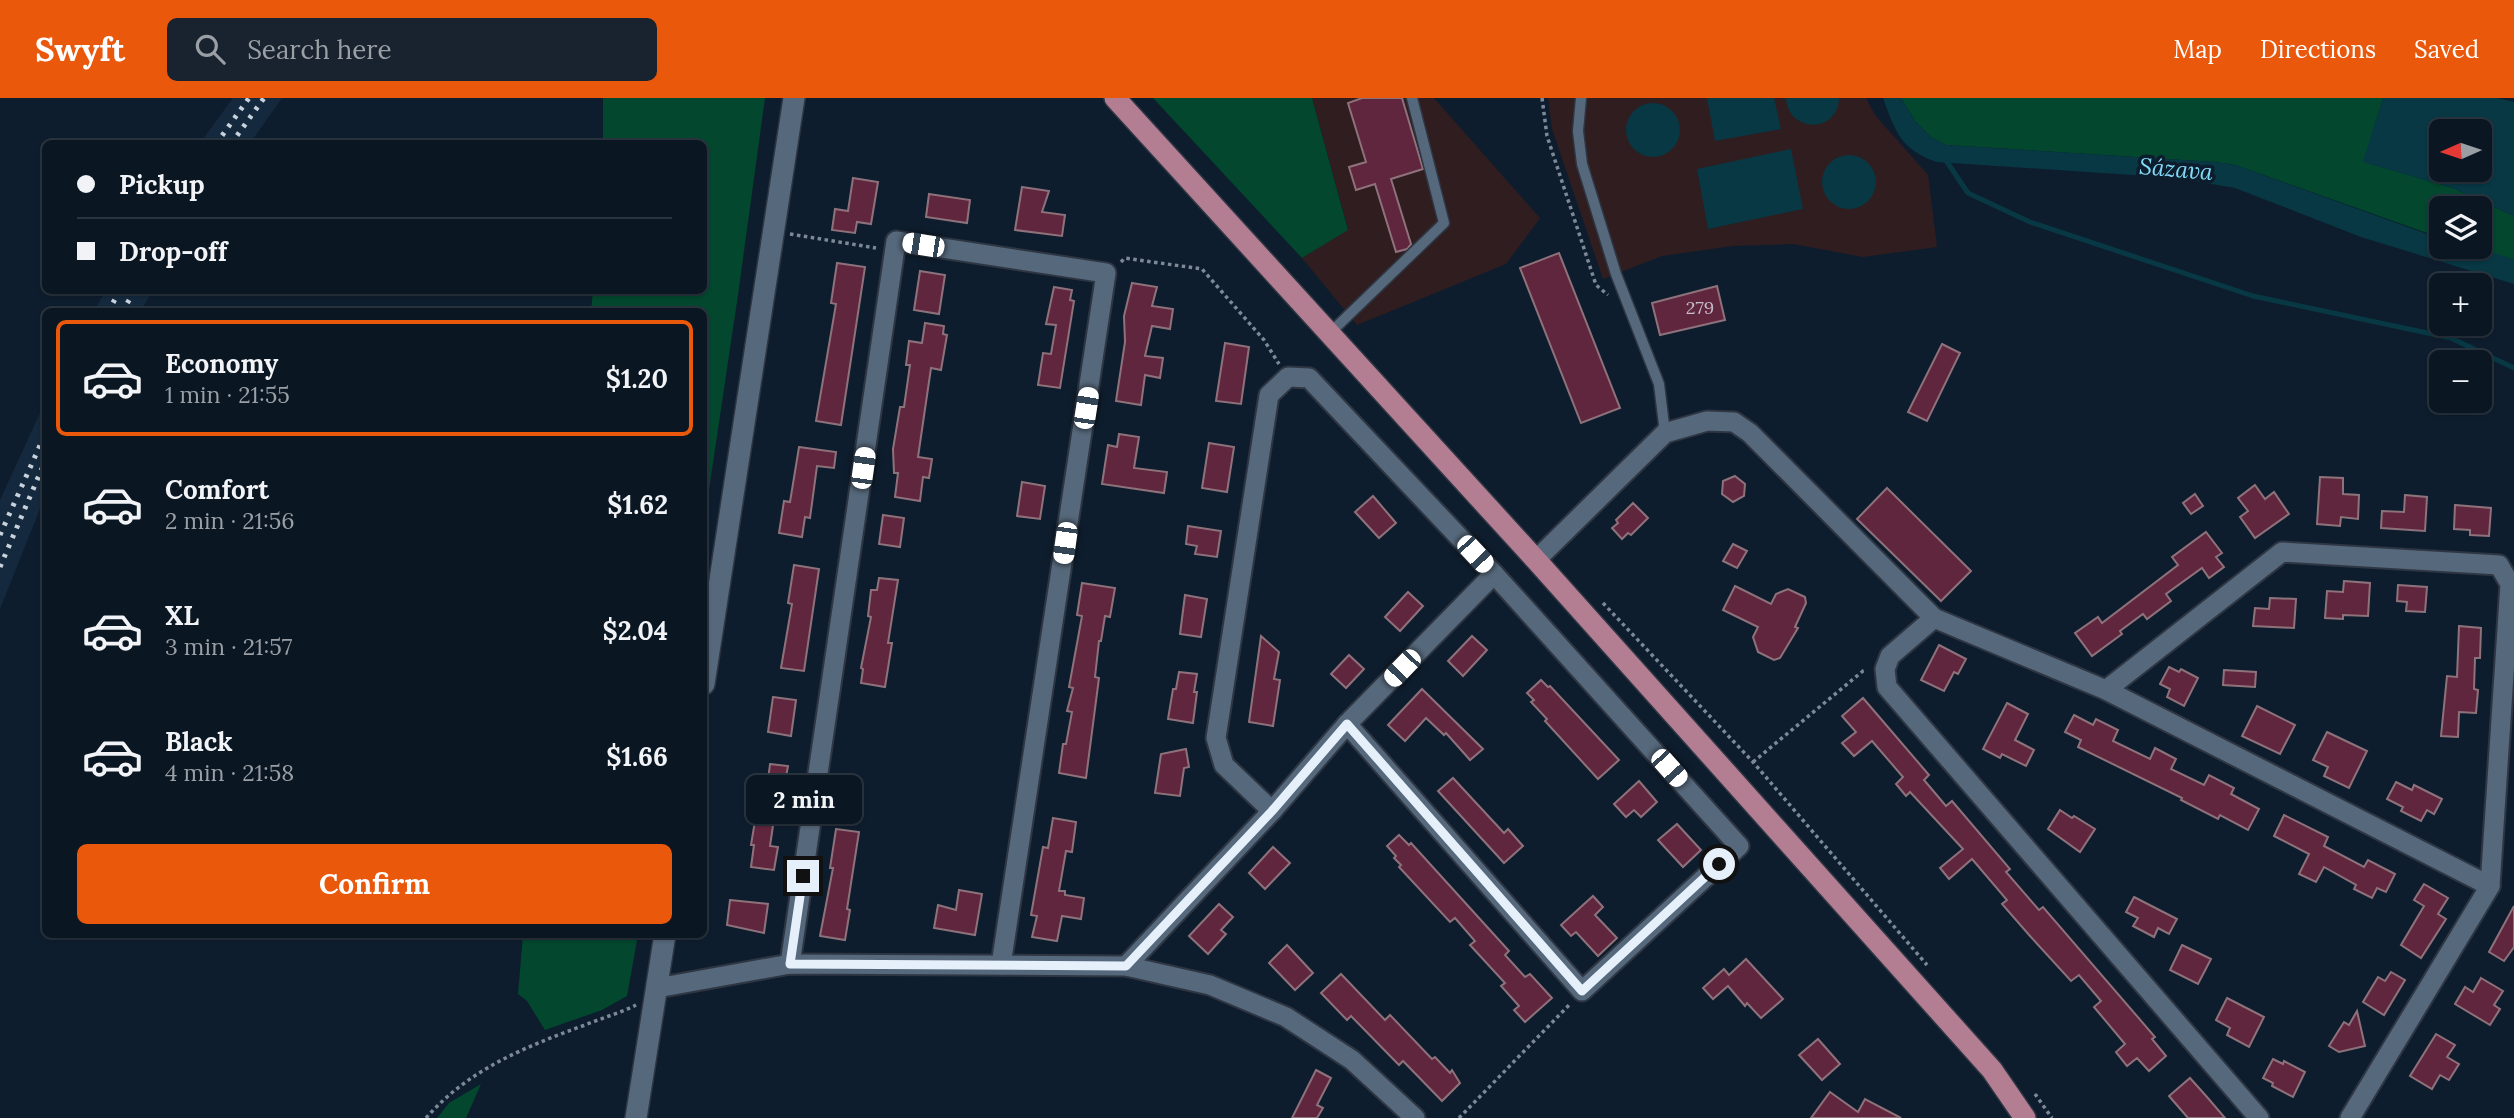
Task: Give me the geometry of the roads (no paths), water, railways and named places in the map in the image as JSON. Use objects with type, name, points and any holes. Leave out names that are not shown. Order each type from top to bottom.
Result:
[{"type":"main road","points":[[1115,98],[1536,560],[1992,1070],[2025,1118]]},
{"type":"street","points":[[707,664],[794,98]]},
{"type":"street","points":[[790,964],[896,241],[1106,273],[1001,965]]},
{"type":"street","points":[[1272,811],[1224,765],[1216,738],[1269,395],[1288,377],[1309,378],[1494,574],[1739,846],[1582,991],[1347,724]]},
{"type":"street","points":[[1536,560],[1665,433],[1707,421],[1734,422],[1750,433],[1934,618],[2106,690],[2490,886]]},
{"type":"street","points":[[2106,690],[2282,552],[2498,565],[2510,584],[2490,886],[2350,1118]]},
{"type":"street","points":[[1126,966],[1272,811],[1347,724],[1494,574]]},
{"type":"street","points":[[1934,618],[1890,656],[1885,669],[1887,687],[2259,1118]]},
{"type":"street","points":[[636,1118],[664,938]]},
{"type":"street","points":[[657,988],[790,964],[1126,966],[1210,985],[1286,1017],[1352,1060],[1415,1118]]},
{"type":"lane","points":[[1329,334],[1444,223],[1412,98]]},
{"type":"lane","points":[[1581,98],[1578,131],[1582,164],[1630,313],[1658,384],[1665,433]]},
{"type":"water","points":[[1707,98],[1774,98],[1781,129],[1715,141]]},
{"type":"water","points":[[1786,98],[1839,98],[1837,110],[1831,118],[1813,125],[1795,118],[1789,110]]},
{"type":"water","name":"Sázava","points":[[1883,98],[1901,98],[1915,121],[1931,137],[1946,145],[2235,165],[2429,235],[2429,258],[2361,237],[2235,188],[2177,178],[1937,162],[1915,152],[1907,145],[1891,120]]},
{"type":"water","points":[[2383,98],[2497,98],[2514,102],[2514,216],[2492,206],[2492,196],[2470,196],[2432,182],[2492,182],[2492,119],[2429,119],[2429,181],[2363,162]]},
{"type":"water","points":[[1653,103],[1672,111],[1680,130],[1672,149],[1653,157],[1634,149],[1626,130],[1634,111]]},
{"type":"water","points":[[1791,149],[1803,209],[1708,229],[1697,169]]},
{"type":"water","points":[[1849,155],[1868,163],[1876,182],[1868,201],[1849,209],[1830,201],[1822,182],[1830,163]]},
{"type":"water","points":[[2492,253],[2514,259],[2514,284],[2492,277],[2492,273],[2478,273],[2433,259],[2492,259]]},
{"type":"waterway","points":[[1945,159],[1968,193],[2030,222],[2253,296],[2451,338],[2514,368]]},
{"type":"railway","points":[[219,140],[249,98]]},
{"type":"railway","points":[[234,140],[264,98]]},
{"type":"railway","points":[[110,308],[118,294]]},
{"type":"railway","points":[[124,308],[133,294]]},
{"type":"railway","points":[[0,535],[42,441]]},
{"type":"railway","points":[[0,567],[42,468]]}]
